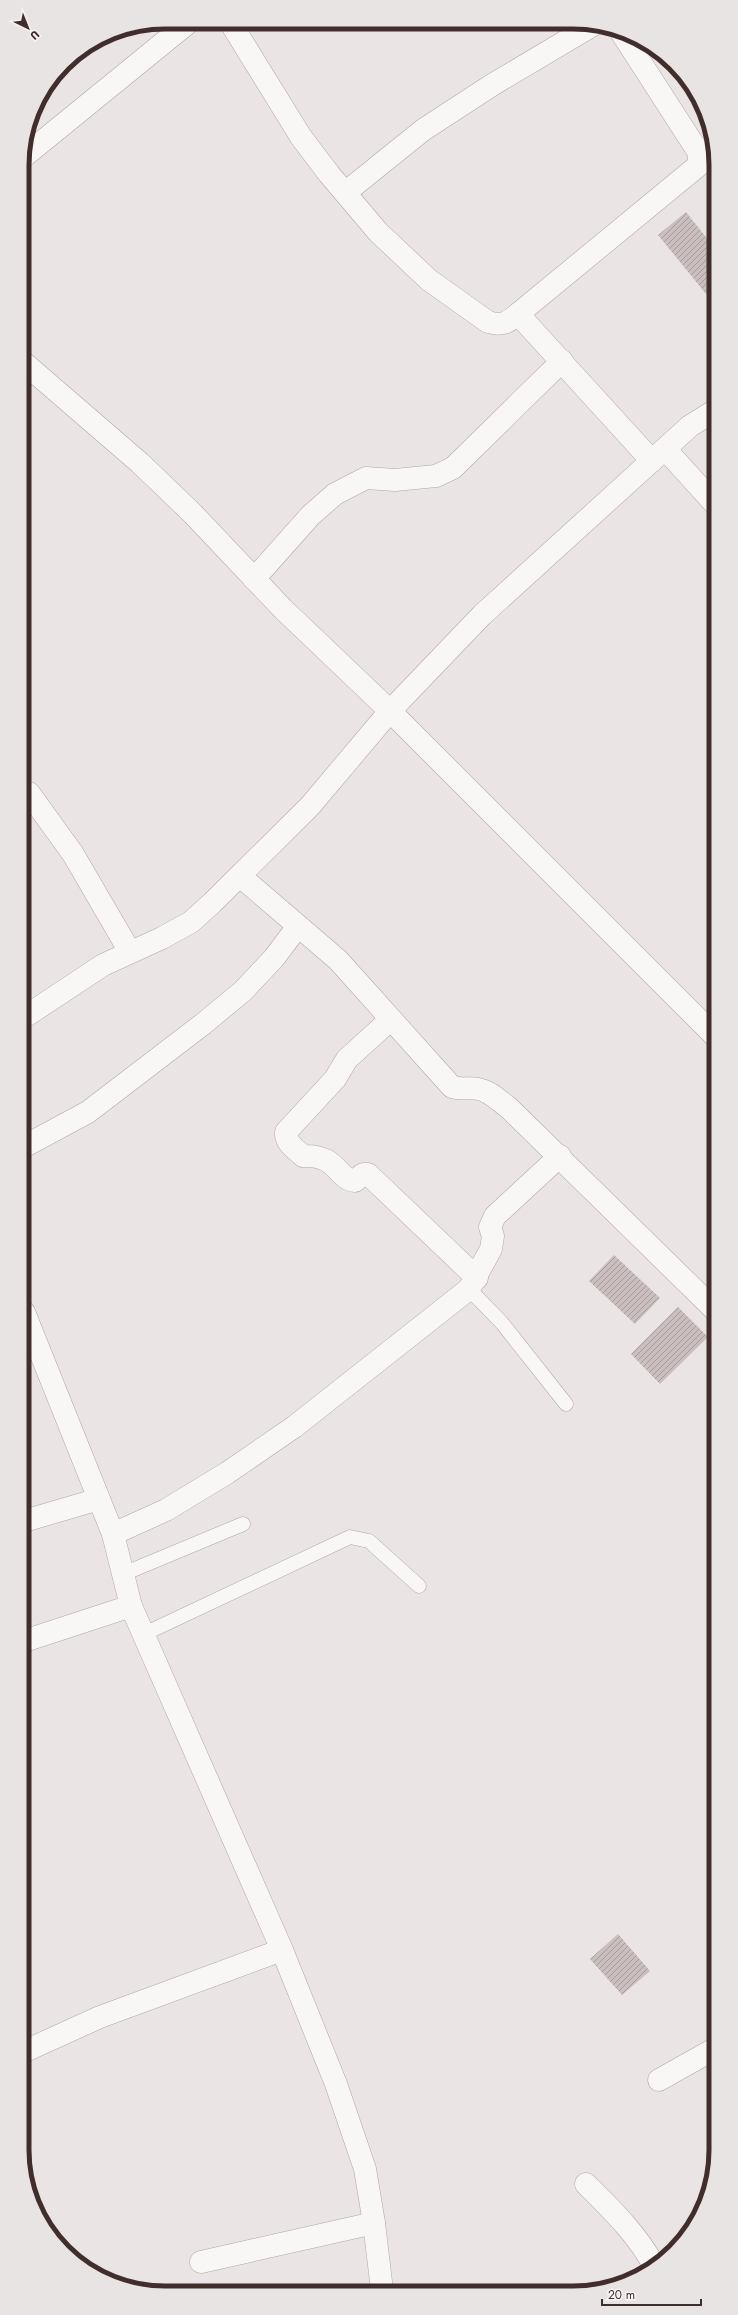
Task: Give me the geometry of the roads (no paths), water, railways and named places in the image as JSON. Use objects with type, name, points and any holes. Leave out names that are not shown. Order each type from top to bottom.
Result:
[{"type":"street","points":[[30,152],[180,29]]},
{"type":"street","points":[[234,29],[301,137],[329,174],[346,192],[378,232],[429,280],[488,322],[504,324],[699,165],[699,154],[626,40]]},
{"type":"street","points":[[346,192],[423,130],[492,85],[585,30]]},
{"type":"street","points":[[518,314],[562,361],[659,455],[709,500]]},
{"type":"street","points":[[254,579],[311,515],[335,494],[366,478],[395,480],[436,476],[453,468],[562,361]]},
{"type":"street","points":[[29,368],[134,458],[193,514],[254,579],[390,711],[709,1030]]},
{"type":"street","points":[[29,1014],[103,965],[162,938],[190,922],[240,876],[310,806],[390,711],[482,615],[573,530],[690,426],[709,414]]},
{"type":"street","points":[[29,793],[73,854],[130,952]]},
{"type":"street","points":[[240,876],[338,960],[390,1020],[452,1087],[463,1090],[476,1088],[487,1092],[509,1108],[560,1156],[709,1304]]},
{"type":"street","points":[[29,1144],[88,1112],[203,1024],[243,991],[274,958],[298,926]]},
{"type":"street","points":[[390,1020],[347,1059],[335,1079],[286,1132],[286,1137],[288,1142],[303,1156],[322,1156],[332,1162],[348,1180],[355,1181],[363,1174],[368,1174],[473,1283]]},
{"type":"street","points":[[113,1534],[166,1510],[264,1448],[343,1389],[473,1283],[491,1249],[493,1236],[490,1227],[494,1216],[560,1156]]},
{"type":"street","points":[[29,1324],[113,1534],[131,1606],[282,1950],[353,2130],[365,2169],[374,2223],[382,2286]]},
{"type":"street","points":[[29,1520],[99,1499]]},
{"type":"street","points":[[29,1639],[131,1606]]},
{"type":"street","points":[[29,2049],[100,2017],[282,1950]]},
{"type":"street","points":[[659,2080],[709,2052]]},
{"type":"street","points":[[586,2184],[616,2215],[651,2261]]},
{"type":"street","points":[[201,2262],[374,2223]]},
{"type":"lane","points":[[473,1283],[502,1323],[566,1404]]},
{"type":"lane","points":[[123,1574],[243,1524]]},
{"type":"lane","points":[[144,1634],[350,1537],[369,1541],[419,1586]]}]
